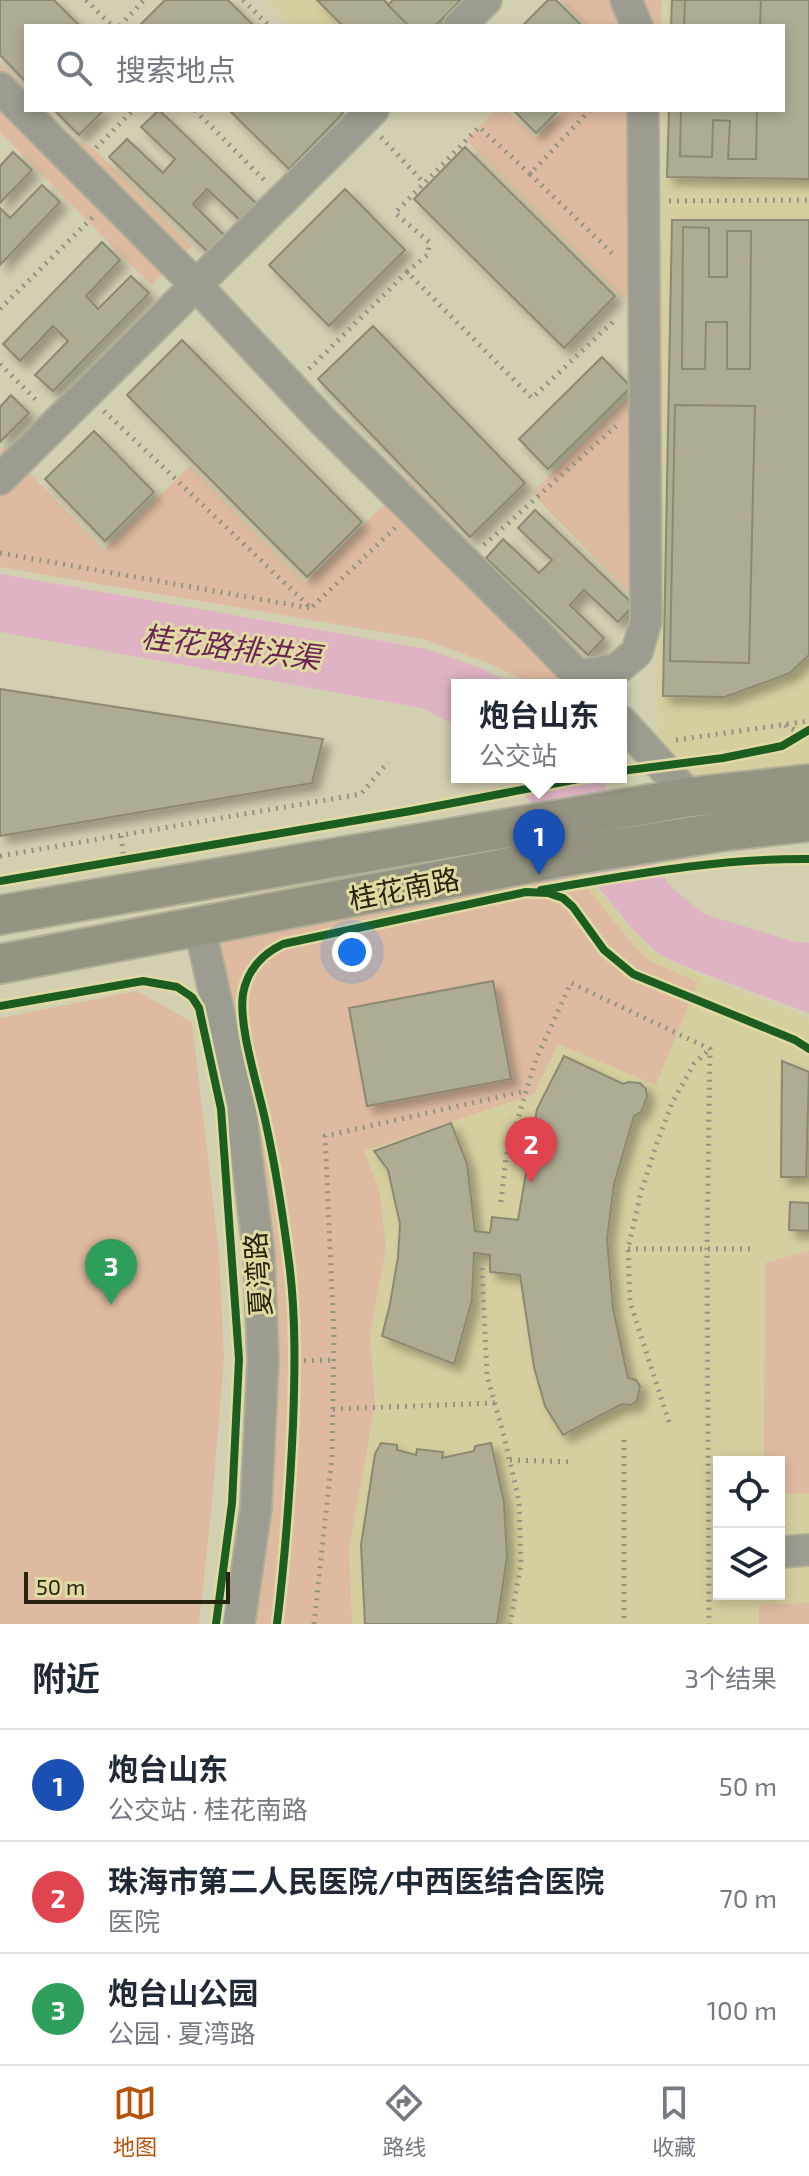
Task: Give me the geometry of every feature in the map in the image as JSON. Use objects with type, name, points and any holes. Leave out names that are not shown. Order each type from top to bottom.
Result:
[{"type":"main road","name":"桂花南路","points":[[0,915],[690,797],[809,784]]},
{"type":"main road","name":"桂花南路","points":[[0,964],[563,857],[809,822]]},
{"type":"street","points":[[461,24],[486,0]]},
{"type":"street","points":[[626,0],[636,24]]},
{"type":"street","points":[[0,88],[581,679]]},
{"type":"street","points":[[589,679],[617,669],[637,652],[646,621],[643,112]]},
{"type":"street","points":[[0,479],[369,114]]},
{"type":"street","points":[[627,727],[690,797]]},
{"type":"street","name":"夏湾路","points":[[200,928],[241,1112],[259,1254],[263,1361],[256,1508],[239,1624]]},
{"type":"street","points":[[785,1552],[809,1550]]},
{"type":"path","points":[[86,0],[110,24]]},
{"type":"path","points":[[122,24],[144,0]]},
{"type":"path","points":[[243,0],[267,24]]},
{"type":"path","points":[[78,166],[131,112]]},
{"type":"path","points":[[197,112],[283,199]]},
{"type":"path","points":[[530,174],[588,112]]},
{"type":"path","points":[[369,114],[424,183]]},
{"type":"path","points":[[291,387],[407,272],[428,254],[429,242],[395,213],[479,127],[626,267],[645,291],[532,398],[407,272]]},
{"type":"path","points":[[0,309],[111,199]]},
{"type":"path","points":[[644,201],[809,200]]},
{"type":"path","points":[[0,364],[58,422]]},
{"type":"path","points":[[86,394],[311,608]]},
{"type":"path","points":[[465,562],[646,400]]},
{"type":"path","points":[[311,608],[413,510]]},
{"type":"path","points":[[0,553],[311,608]]},
{"type":"path","points":[[644,745],[809,721]]},
{"type":"path","points":[[783,724],[807,734]]},
{"type":"path","points":[[792,741],[807,734]]},
{"type":"path","points":[[0,856],[361,794],[388,762]]},
{"type":"path","points":[[109,864],[139,858]]},
{"type":"path","points":[[501,1202],[506,1157],[525,1091],[536,1059],[571,983],[710,1049]]},
{"type":"path","points":[[669,1422],[630,1302],[628,1249],[641,1192],[667,1116],[694,1064],[710,1049]]},
{"type":"path","points":[[709,1624],[707,1249],[710,1049]]},
{"type":"path","points":[[314,1624],[332,1457],[334,1360],[325,1136],[525,1091]]},
{"type":"path","points":[[628,1249],[755,1249]]},
{"type":"path","points":[[482,1268],[487,1376],[519,1501],[521,1564],[510,1624]]},
{"type":"path","points":[[294,1347],[295,1375]]},
{"type":"path","points":[[263,1361],[334,1360]]},
{"type":"path","points":[[333,1409],[495,1403]]},
{"type":"path","points":[[624,1440],[624,1624]]},
{"type":"path","points":[[510,1460],[573,1462]]},
{"type":"shaded area","points":[[266,0],[504,0],[480,24],[290,24]]},
{"type":"shaded area","points":[[560,0],[662,0],[661,24],[585,24]]},
{"type":"shaded area","points":[[667,0],[809,0],[809,773],[684,786],[660,761],[656,667],[664,112],[785,112],[785,24],[666,24]]},
{"type":"shaded area","points":[[0,63],[24,88],[24,112],[48,112],[75,140],[93,148],[192,246],[151,285],[0,132]]},
{"type":"shaded area","points":[[494,112],[509,112],[535,138],[562,112],[660,112],[656,271],[624,299],[466,140]]},
{"type":"shaded area","points":[[642,384],[637,601],[532,493]]},
{"type":"shaded area","points":[[4,446],[104,550],[190,466],[305,583],[409,480],[599,679],[521,679],[424,639],[0,567],[0,451]]},
{"type":"shaded area","points":[[576,866],[632,932],[659,956],[809,1018],[809,1624],[242,1624],[379,902]]},
{"type":"shaded area","points":[[575,872],[627,938],[650,961],[698,982],[656,1085],[558,1044],[534,1094],[364,1151],[379,1190],[386,1247],[370,1334],[375,1404],[349,1550],[352,1624],[256,1624],[270,1512],[215,943]]},
{"type":"shaded area","points":[[137,991],[192,1022],[219,1252],[224,1358],[199,1624],[0,1624],[0,1018]]},
{"type":"shaded area","points":[[809,1251],[809,1493],[785,1494],[785,1456],[764,1456],[765,1263]]},
{"type":"shaded area","points":[[809,1603],[809,1624],[759,1624],[759,1605]]},
{"type":"water","name":"桂花路排洪渠","points":[[0,574],[427,649],[502,679],[451,679],[451,723],[422,708],[0,632]]},
{"type":"water","points":[[516,783],[603,783],[671,887],[704,914],[791,941],[809,943],[809,1013],[660,955],[633,930]]},
{"type":"building","points":[[0,0],[54,0],[78,24],[24,24],[24,80],[0,55]]},
{"type":"building","points":[[165,0],[228,0],[252,24],[141,24]]},
{"type":"building","points":[[317,0],[384,0],[407,24],[341,24]]},
{"type":"building","points":[[393,0],[461,0],[437,24],[407,24],[388,5]]},
{"type":"building","points":[[548,0],[556,0],[580,24],[524,24]]},
{"type":"building","points":[[672,0],[809,0],[809,179],[667,177],[669,112],[785,112],[785,24],[671,24]]},
{"type":"building","points":[[685,0],[761,0],[760,24],[684,24]]},
{"type":"building","points":[[56,112],[102,112],[79,135]]},
{"type":"building","points":[[157,112],[161,112],[258,205],[242,222],[207,189],[193,204],[227,238],[211,255],[109,157],[127,139],[163,173],[175,159],[141,127]]},
{"type":"building","points":[[231,112],[342,112],[289,169]]},
{"type":"building","points":[[515,112],[557,112],[536,133]]},
{"type":"building","points":[[681,112],[757,112],[756,159],[728,159],[730,121],[713,120],[712,157],[680,156]]},
{"type":"building","points":[[465,147],[615,296],[564,348],[414,199]]},
{"type":"building","points":[[13,152],[32,170],[0,203],[0,166]]},
{"type":"building","points":[[42,185],[60,202],[0,265],[0,208],[10,218]]},
{"type":"building","points":[[345,189],[405,250],[329,326],[269,265]]},
{"type":"building","points":[[672,220],[809,220],[809,655],[790,673],[725,697],[663,696]]},
{"type":"building","points":[[683,227],[709,228],[709,277],[727,277],[727,231],[751,231],[750,369],[727,369],[727,322],[706,322],[705,369],[682,369]]},
{"type":"building","points":[[102,242],[120,260],[86,296],[98,309],[131,276],[149,293],[53,391],[35,375],[68,341],[53,326],[20,361],[3,344]]},
{"type":"building","points":[[373,326],[525,483],[470,537],[318,379]]},
{"type":"building","points":[[182,340],[362,522],[307,577],[127,395]]},
{"type":"building","points":[[602,357],[631,387],[548,469],[519,439]]},
{"type":"building","points":[[11,395],[29,413],[0,442],[0,407]]},
{"type":"building","points":[[675,405],[755,406],[749,663],[670,661]]},
{"type":"building","points":[[94,431],[154,492],[105,541],[45,479]]},
{"type":"building","points":[[535,510],[634,605],[618,622],[584,590],[570,605],[604,638],[588,655],[486,558],[503,539],[539,573],[552,560],[518,528]]},
{"type":"building","points":[[0,689],[323,739],[312,783],[0,836]]},
{"type":"building","points":[[493,981],[511,1079],[367,1106],[349,1008]]},
{"type":"building","points":[[564,1056],[623,1084],[640,1083],[646,1089],[647,1097],[641,1112],[634,1116],[614,1184],[607,1239],[613,1308],[628,1378],[636,1380],[640,1386],[637,1401],[631,1405],[622,1404],[563,1435],[545,1406],[534,1367],[520,1275],[490,1272],[490,1255],[474,1253],[472,1300],[454,1364],[382,1336],[398,1257],[400,1224],[388,1170],[374,1151],[451,1123],[467,1164],[475,1231],[490,1233],[492,1217],[518,1220],[537,1109]]},
{"type":"building","points":[[782,1061],[809,1072],[806,1177],[781,1177]]},
{"type":"building","points":[[790,1202],[809,1203],[809,1231],[789,1230]]},
{"type":"building","points":[[381,1443],[397,1445],[397,1450],[416,1455],[417,1449],[443,1452],[442,1458],[474,1451],[475,1446],[491,1443],[504,1502],[507,1557],[497,1624],[365,1624],[361,1545],[375,1454]]},
{"type":"cycle path","points":[[627,770],[723,758],[782,746],[809,730]]},
{"type":"cycle path","points":[[0,881],[558,783]]},
{"type":"cycle path","points":[[541,890],[708,864],[809,859]]},
{"type":"cycle path","points":[[277,1624],[292,1450],[294,1323],[279,1193],[242,1008],[248,978],[257,964],[283,944],[526,892],[548,893],[563,898],[573,907],[604,950],[633,974],[795,1040],[809,1049]]},
{"type":"cycle path","points":[[0,1006],[143,981],[177,987],[192,997],[199,1008],[221,1109],[239,1359],[232,1503],[216,1624]]},
{"type":"place","name":"炮台山东","points":[[539,875]]},
{"type":"place","name":"珠海市第二人民医院/中西医结合医院","points":[[531,1183]]},
{"type":"place","name":"炮台山公园","points":[[111,1305]]}]
